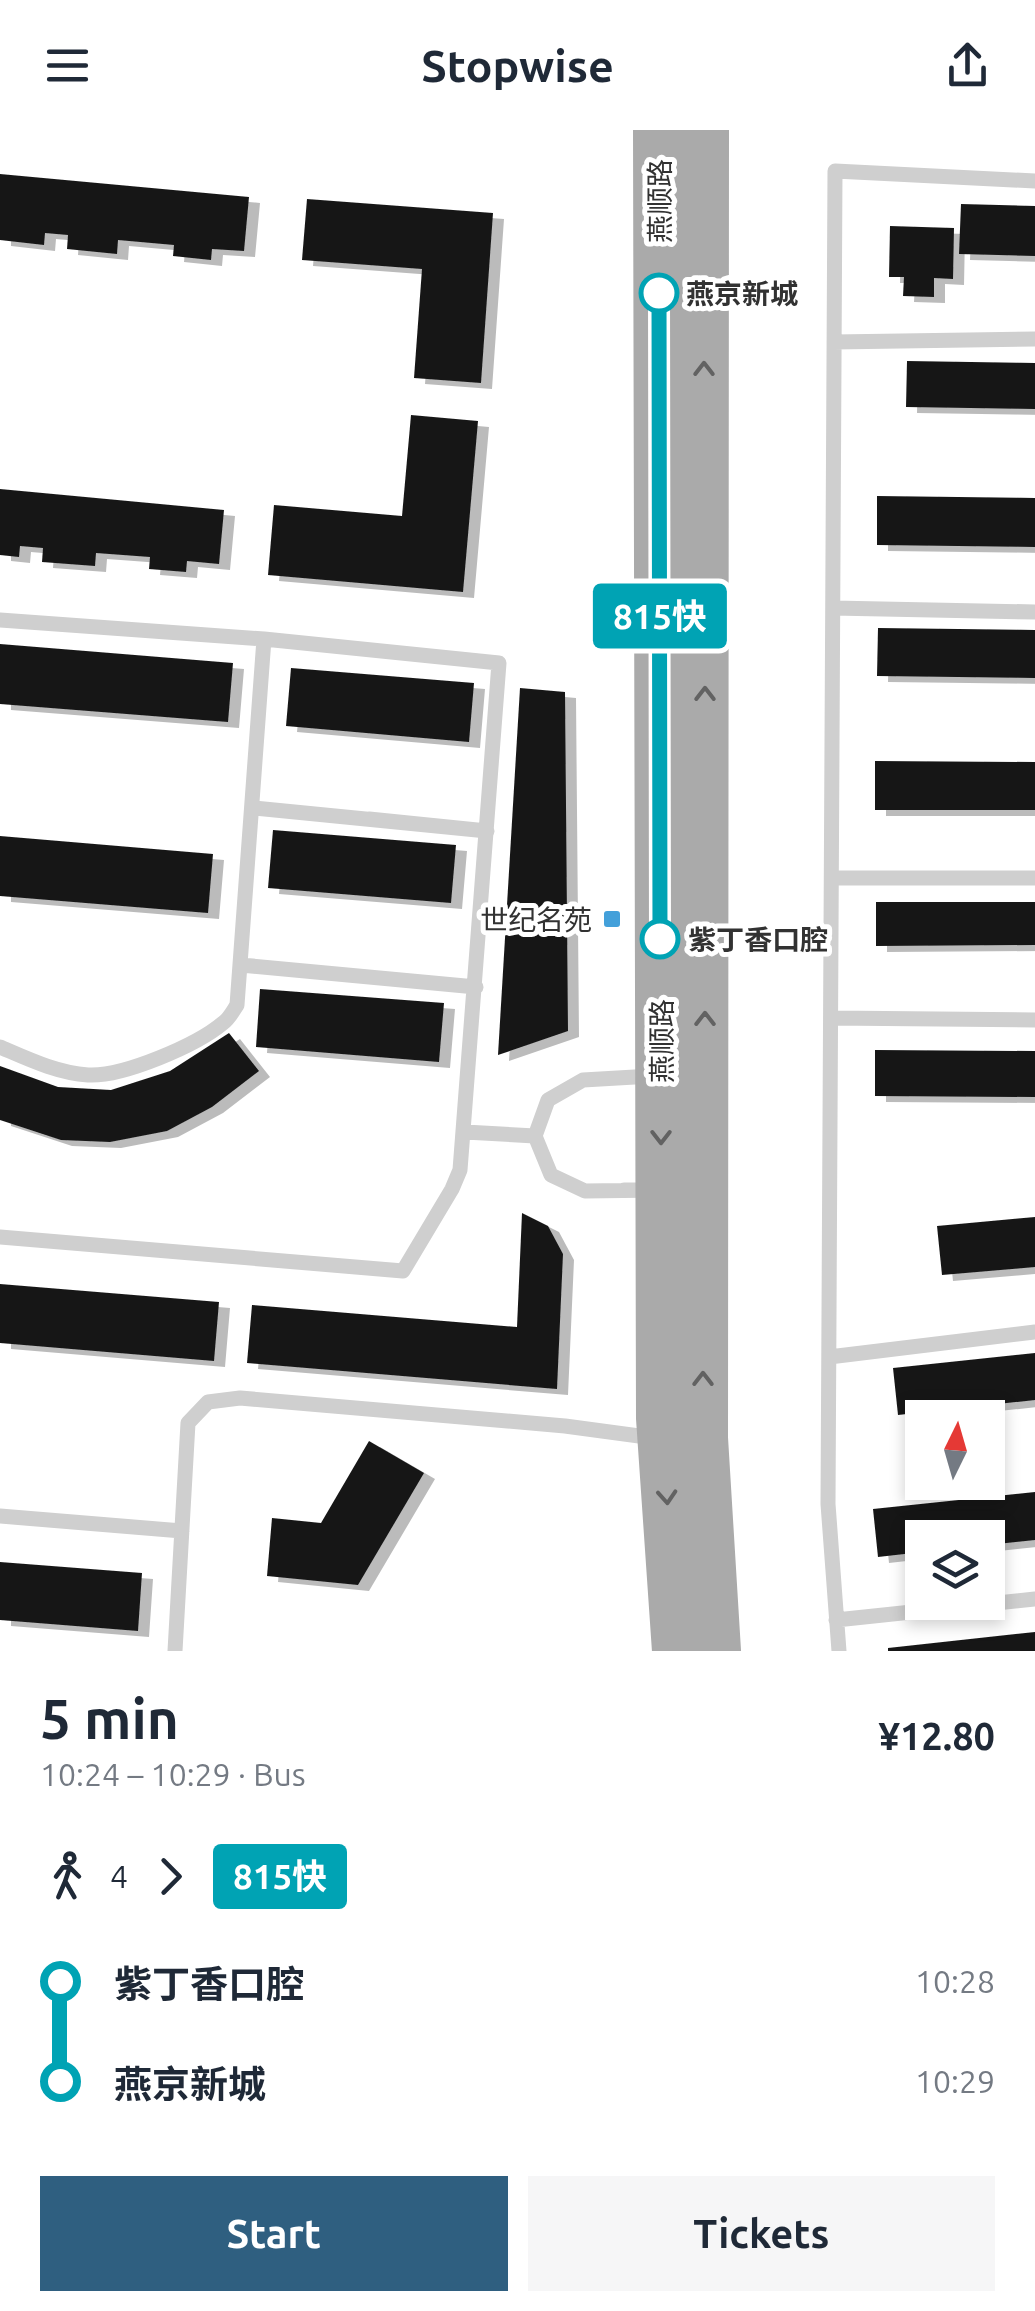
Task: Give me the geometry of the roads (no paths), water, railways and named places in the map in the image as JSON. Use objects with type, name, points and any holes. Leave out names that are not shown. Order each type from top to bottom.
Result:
[{"type":"main road","name":"燕顺路","points":[[658,130],[661,1076],[642,1190],[677,1651]]},
{"type":"main road","name":"燕顺路","points":[[704,130],[703,1438],[716,1651]]},
{"type":"lane","points":[[839,1651],[828,1504],[835,171],[1035,181]]},
{"type":"lane","points":[[834,342],[1035,339]]},
{"type":"lane","points":[[833,608],[1035,612]]},
{"type":"lane","points":[[0,620],[264,639],[499,664],[460,1170],[403,1271],[0,1237]]},
{"type":"lane","points":[[0,1048],[65,1072],[93,1076],[131,1067],[185,1046],[226,1022],[237,1005],[264,639]]},
{"type":"lane","points":[[254,808],[487,830]]},
{"type":"lane","points":[[369,819],[487,830]]},
{"type":"lane","points":[[832,878],[1035,878]]},
{"type":"lane","points":[[241,965],[476,987]]},
{"type":"lane","points":[[831,1018],[1035,1020]]},
{"type":"lane","points":[[642,1190],[585,1190],[551,1175],[536,1136],[548,1100],[583,1080],[661,1076]]},
{"type":"lane","points":[[465,1132],[536,1136]]},
{"type":"lane","points":[[829,1357],[1035,1332]]},
{"type":"lane","points":[[175,1651],[188,1423],[208,1402],[240,1398],[565,1426],[662,1439]]},
{"type":"lane","points":[[0,1516],[182,1531]]},
{"type":"lane","points":[[836,1620],[1035,1599]]},
{"type":"place","name":"燕京新城","points":[[659,293]]},
{"type":"place","name":"世纪名苑","points":[[612,919]]},
{"type":"place","name":"紫丁香口腔","points":[[660,939]]}]
